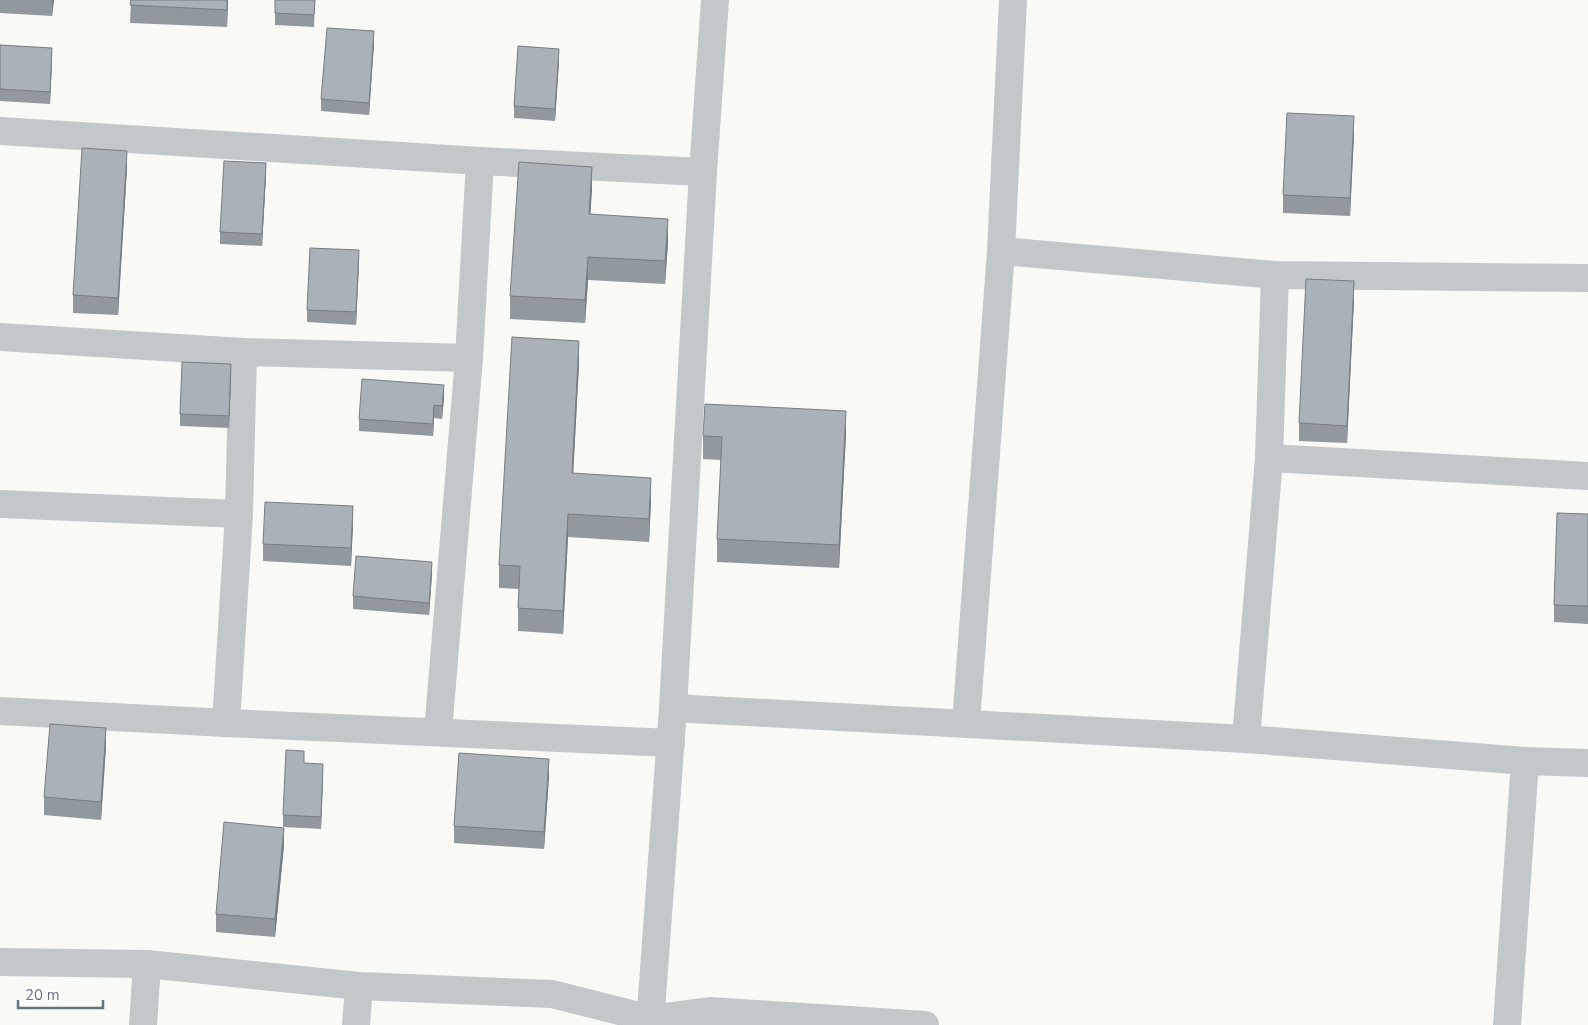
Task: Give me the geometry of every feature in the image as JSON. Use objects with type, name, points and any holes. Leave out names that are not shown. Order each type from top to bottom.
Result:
[{"type":"street","points":[[655,1023],[715,0]]},
{"type":"street","points":[[966,723],[1001,251],[1013,0]]},
{"type":"street","points":[[0,131],[480,161],[704,172]]},
{"type":"street","points":[[438,732],[469,358],[480,161]]},
{"type":"street","points":[[1001,251],[1275,275],[1588,278]]},
{"type":"street","points":[[1246,739],[1269,458],[1275,275]]},
{"type":"street","points":[[0,337],[243,352],[469,358]]},
{"type":"street","points":[[226,723],[239,514],[243,352]]},
{"type":"street","points":[[1269,458],[1588,476]]},
{"type":"street","points":[[0,504],[239,514]]},
{"type":"street","points":[[673,708],[1246,739],[1525,761],[1588,763]]},
{"type":"street","points":[[0,711],[671,743]]},
{"type":"street","points":[[1507,1025],[1525,761]]},
{"type":"street","points":[[0,962],[147,964],[359,986],[552,994],[655,1023],[711,1012],[925,1025]]},
{"type":"street","points":[[143,1025],[147,964]]},
{"type":"street","points":[[356,1025],[359,986]]},
{"type":"building","points":[[131,0],[227,0],[227,10],[130,5]]},
{"type":"building","points":[[275,0],[315,0],[314,15],[275,13]]},
{"type":"building","points":[[327,28],[374,31],[369,103],[321,99]]},
{"type":"building","points":[[0,45],[52,48],[50,92],[0,89]]},
{"type":"building","points":[[518,46],[559,49],[555,109],[514,106]]},
{"type":"building","points":[[1287,113],[1354,116],[1350,198],[1283,195]]},
{"type":"building","points":[[82,148],[127,151],[118,298],[73,295]]},
{"type":"building","points":[[224,161],[266,163],[262,234],[220,232]]},
{"type":"building","points":[[519,162],[592,167],[589,214],[668,219],[665,261],[588,257],[585,300],[510,296]]},
{"type":"building","points":[[310,248],[359,250],[356,312],[307,310]]},
{"type":"building","points":[[1306,279],[1354,281],[1347,426],[1299,423]]},
{"type":"building","points":[[512,337],[579,341],[572,473],[651,478],[649,519],[568,514],[563,611],[518,608],[520,566],[499,565]]},
{"type":"building","points":[[182,362],[231,364],[229,416],[180,414]]},
{"type":"building","points":[[362,379],[444,385],[442,406],[434,405],[433,424],[359,419]]},
{"type":"building","points":[[705,404],[846,411],[839,545],[717,539],[722,437],[703,436]]},
{"type":"building","points":[[265,502],[353,506],[351,548],[263,544]]},
{"type":"building","points":[[1557,513],[1588,514],[1588,606],[1554,605]]},
{"type":"building","points":[[356,556],[432,562],[429,603],[353,596]]},
{"type":"building","points":[[50,724],[106,728],[101,802],[44,797]]},
{"type":"building","points":[[286,750],[304,751],[304,763],[323,764],[321,817],[283,815]]},
{"type":"building","points":[[459,753],[549,759],[544,832],[454,826]]},
{"type":"building","points":[[224,822],[284,828],[275,919],[216,914]]}]
